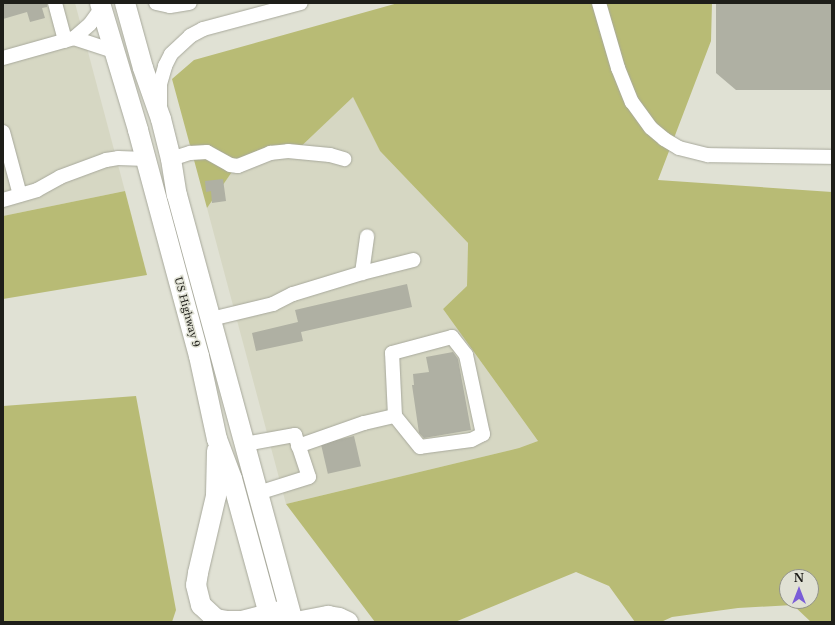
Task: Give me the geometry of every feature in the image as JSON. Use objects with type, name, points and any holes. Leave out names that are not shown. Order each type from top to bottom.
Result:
[{"type":"highway","points":[[125,3],[143,68],[161,119],[171,160],[177,195],[293,617]]},
{"type":"highway","name":"US Highway 9","points":[[100,6],[146,160],[199,356],[217,439],[232,478],[270,619]]},
{"type":"highway","points":[[217,439],[216,496],[198,573],[197,595],[204,608],[216,618],[226,621],[328,616],[340,618],[348,622]]},
{"type":"street","points":[[55,3],[69,40]]},
{"type":"street","points":[[156,3],[170,6],[190,3]]},
{"type":"street","points":[[161,119],[160,84],[165,66],[171,54],[181,42],[202,30],[301,3]]},
{"type":"street","points":[[599,3],[618,68],[632,102],[650,128],[664,139],[679,148],[708,155],[832,157]]},
{"type":"street","points":[[3,58],[69,40],[90,24],[100,6]]},
{"type":"street","points":[[69,40],[113,51]]},
{"type":"street","points":[[3,132],[20,195]]},
{"type":"street","points":[[171,160],[190,153],[207,152],[230,165],[238,166],[270,153],[288,151],[330,155],[344,159]]},
{"type":"street","points":[[3,200],[37,190],[60,177],[106,160],[118,158],[146,160]]},
{"type":"street","points":[[362,273],[367,236]]},
{"type":"street","points":[[211,319],[273,304],[293,294],[362,273],[413,260]]},
{"type":"street","points":[[452,338],[466,355],[483,434],[471,440],[420,447],[395,416],[392,353],[452,338]]},
{"type":"street","points":[[298,446],[364,423],[395,416]]},
{"type":"street","points":[[245,444],[295,435],[309,477],[258,493]]},
{"type":"shaded area","points":[[3,3],[75,3],[125,191],[3,216]]},
{"type":"shaded area","points":[[353,96],[380,151],[468,243],[467,287],[443,309],[538,441],[519,448],[286,504],[207,208],[236,166],[293,154]]},
{"type":"green space","points":[[398,3],[712,3],[711,41],[658,180],[832,192],[832,622],[811,622],[797,609],[819,609],[819,569],[779,569],[779,606],[738,608],[672,617],[661,622],[635,622],[609,586],[576,572],[455,622],[375,622],[286,504],[519,448],[538,441],[443,309],[467,286],[468,243],[380,151],[353,97],[293,154],[236,166],[207,208],[172,79],[194,60]]},
{"type":"green space","points":[[125,191],[147,275],[3,299],[3,216]]},
{"type":"green space","points":[[136,396],[176,610],[172,622],[3,622],[3,406]]},
{"type":"building","points":[[3,3],[47,3],[47,7],[42,8],[45,18],[30,22],[27,12],[3,19]]},
{"type":"building","points":[[716,3],[832,3],[832,90],[736,90],[716,73]]},
{"type":"building","points":[[223,179],[226,201],[212,203],[211,191],[206,192],[205,181]]},
{"type":"building","points":[[407,284],[412,307],[301,332],[303,341],[256,351],[252,333],[298,322],[295,310]]},
{"type":"building","points":[[453,352],[458,359],[471,430],[424,438],[419,433],[412,385],[414,385],[413,374],[429,372],[426,357]]},
{"type":"building","points":[[354,436],[361,466],[328,474],[321,444]]}]
